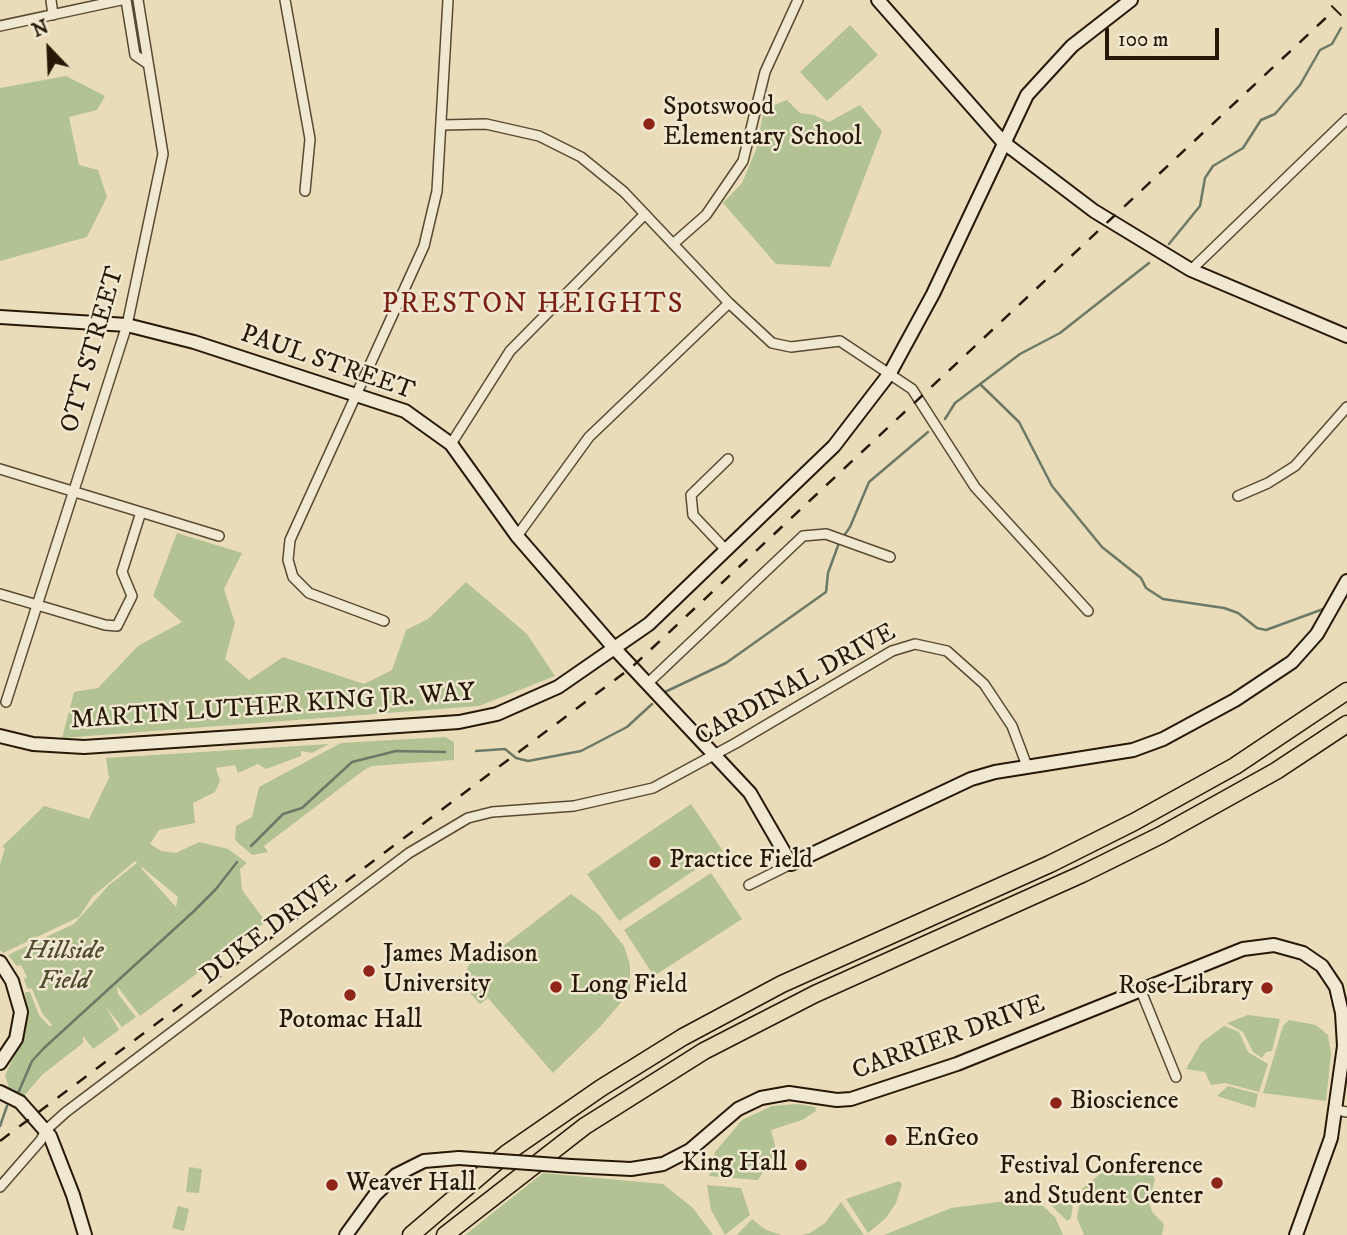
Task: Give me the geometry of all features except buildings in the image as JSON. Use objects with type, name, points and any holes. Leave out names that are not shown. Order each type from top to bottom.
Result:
[{"type":"highway","points":[[411,1235],[508,1153],[549,1123],[682,1037],[782,984],[1049,864],[1156,810],[1235,766],[1347,691]]},
{"type":"highway","points":[[445,1235],[585,1126],[704,1051],[815,994],[1082,874],[1161,835],[1276,771],[1347,724]]},
{"type":"main road","points":[[1337,0],[1347,10]]},
{"type":"street","points":[[51,0],[54,15]]},
{"type":"street","points":[[0,26],[123,0],[135,55],[148,64]]},
{"type":"street","name":"OTT STREET","points":[[6,702],[127,325],[163,154],[138,0]]},
{"type":"street","points":[[285,0],[310,139],[305,191]]},
{"type":"street","points":[[384,621],[309,593],[293,577],[288,560],[290,540],[424,246],[437,191],[443,125],[448,0]]},
{"type":"street","points":[[673,244],[706,215],[743,161],[765,72],[798,0]]},
{"type":"street","points":[[784,29],[804,0]]},
{"type":"street","points":[[878,0],[1003,142],[1094,211],[1191,270],[1347,336]]},
{"type":"street","name":"MARTIN LUTHER KING JR. WAY","points":[[0,736],[33,744],[92,747],[459,722],[497,714],[539,698],[615,649],[649,624],[834,446],[890,373],[933,294],[1003,142],[1040,77],[1072,46],[1131,0]]},
{"type":"street","points":[[1191,270],[1347,119]]},
{"type":"street","points":[[443,125],[486,124],[539,136],[582,157],[624,192],[729,303],[772,344],[791,347],[840,341],[890,373],[921,399],[975,488],[1088,611]]},
{"type":"street","points":[[451,444],[510,351],[645,214]]},
{"type":"street","points":[[517,536],[589,437],[729,303]]},
{"type":"street","name":"PAUL STREET","points":[[0,317],[127,325],[358,393],[405,411],[451,444],[517,536],[615,649],[750,793],[791,864]]},
{"type":"street","points":[[1238,496],[1268,483],[1295,466],[1347,407]]},
{"type":"street","points":[[726,550],[693,516],[691,495],[728,459]]},
{"type":"street","points":[[0,469],[219,536]]},
{"type":"street","points":[[0,594],[109,626],[120,623],[132,594],[122,572],[141,512]]},
{"type":"street","points":[[647,684],[803,536],[826,534],[890,557]]},
{"type":"street","points":[[749,885],[954,786],[995,772],[1146,746],[1235,699],[1279,671],[1306,648],[1347,581]]},
{"type":"street","name":"CARDINAL DRIVE","points":[[613,799],[661,785],[892,651],[919,644],[947,651],[984,684],[1012,726],[1027,766]]},
{"type":"street","name":"DUKE DRIVE","points":[[0,1187],[41,1140],[46,1130],[136,1057],[444,830],[488,812],[574,806],[613,799]]},
{"type":"street","name":"CARRIER DRIVE","points":[[346,1235],[382,1187],[401,1172],[431,1160],[459,1158],[632,1169],[663,1164],[699,1144],[733,1112],[761,1098],[789,1093],[848,1100],[945,1069],[1254,946],[1281,946],[1305,954],[1328,973],[1341,1003],[1344,1046],[1342,1111],[1296,1235]]},
{"type":"street","points":[[0,962],[12,981],[21,1012],[16,1039],[0,1063]]},
{"type":"street","points":[[1141,991],[1176,1077]]},
{"type":"street","points":[[0,1092],[20,1102],[46,1130],[73,1195],[85,1235]]},
{"type":"green space","points":[[850,25],[878,55],[827,101],[800,72]]},
{"type":"green space","points":[[66,76],[105,96],[97,110],[69,117],[79,165],[98,170],[107,197],[87,237],[0,261],[0,88]]},
{"type":"green space","points":[[787,100],[800,113],[814,115],[829,122],[860,105],[882,131],[830,267],[776,264],[723,203],[742,183],[756,150],[764,109]]},
{"type":"green space","points":[[177,533],[242,553],[224,589],[235,623],[225,659],[249,680],[283,657],[364,684],[392,670],[406,630],[428,619],[466,582],[527,634],[555,676],[479,706],[62,738],[74,692],[98,688],[138,646],[182,622],[153,596]]},
{"type":"green space","points":[[445,737],[454,742],[454,760],[372,766],[264,846],[268,852],[252,855],[235,840],[236,826],[252,817],[259,787],[341,743]]},
{"type":"green space","name":"Hillside Field","points":[[329,744],[312,753],[301,751],[301,756],[266,769],[258,764],[238,773],[235,765],[216,768],[220,781],[215,792],[193,803],[195,823],[159,830],[150,844],[161,851],[176,853],[199,842],[228,849],[247,863],[240,869],[242,890],[266,922],[140,1016],[117,986],[118,994],[136,1017],[122,1027],[106,1007],[119,1030],[93,1049],[83,1036],[83,1043],[42,1075],[24,1096],[9,1088],[5,1075],[22,1041],[27,1009],[25,992],[30,992],[39,1015],[50,1027],[52,1025],[42,1013],[32,989],[27,988],[24,979],[27,977],[21,965],[17,966],[8,955],[74,924],[109,885],[137,863],[135,861],[92,897],[79,917],[3,953],[0,950],[0,865],[5,848],[2,847],[44,806],[89,819],[109,778],[106,758]],"holes":[[[142,867],[178,897],[176,907],[141,868]]]},
{"type":"green space","name":"Practice Field","points":[[691,804],[723,851],[619,921],[587,874]]},
{"type":"green space","name":"Practice Field","points":[[711,873],[742,919],[654,976],[624,930]]},
{"type":"green space","name":"Long Field","points":[[571,894],[599,915],[624,946],[630,965],[630,992],[600,1027],[553,1073],[488,998],[480,1004],[468,991],[467,969],[471,960],[484,949],[490,956]]},
{"type":"green space","points":[[1248,1015],[1280,1019],[1272,1051],[1266,1052],[1262,1058],[1253,1052],[1243,1032],[1227,1023]]},
{"type":"green space","points":[[1289,1020],[1316,1025],[1328,1035],[1331,1054],[1326,1101],[1263,1093],[1283,1026]]},
{"type":"green space","points":[[1224,1026],[1239,1032],[1248,1052],[1268,1064],[1259,1092],[1225,1083],[1211,1085],[1205,1072],[1186,1069],[1201,1043]]},
{"type":"green space","points":[[1228,1086],[1258,1094],[1255,1108],[1217,1096]]},
{"type":"green space","points":[[798,1104],[815,1107],[816,1111],[802,1120],[771,1130],[778,1157],[768,1164],[758,1180],[709,1176],[715,1152],[742,1120],[772,1106]]},
{"type":"green space","points":[[1130,1166],[1152,1174],[1155,1179],[1149,1202],[1152,1212],[1164,1224],[1162,1235],[1084,1235],[1077,1218],[1082,1189],[1105,1170]]},
{"type":"green space","points":[[189,1167],[202,1169],[199,1193],[186,1192]]},
{"type":"green space","points":[[543,1173],[663,1184],[693,1208],[713,1235],[465,1235]]},
{"type":"green space","points":[[899,1181],[902,1184],[896,1203],[886,1218],[868,1233],[846,1199]]},
{"type":"green space","points":[[707,1185],[741,1188],[750,1215],[725,1235],[711,1210]]},
{"type":"green space","points":[[1070,1193],[1074,1197],[1071,1218],[1067,1221],[1048,1202]]},
{"type":"green space","points":[[1006,1201],[1043,1206],[1055,1217],[1063,1235],[884,1235],[951,1208]]},
{"type":"green space","points":[[841,1202],[864,1235],[801,1235],[810,1233],[825,1223]]},
{"type":"green space","points":[[178,1206],[189,1209],[184,1231],[172,1228]]},
{"type":"green space","points":[[752,1219],[766,1230],[782,1235],[737,1235]]},
{"type":"waterway","points":[[1169,244],[1200,206],[1205,178],[1213,166],[1243,148],[1261,120],[1275,114],[1300,85],[1320,50],[1332,44],[1341,28]]},
{"type":"waterway","points":[[945,419],[955,403],[1020,354],[1060,333],[1149,263]]},
{"type":"waterway","points":[[981,385],[1019,422],[1052,486],[1102,547],[1141,578],[1146,588],[1163,599],[1224,608],[1238,613],[1257,628],[1266,630],[1326,608]]},
{"type":"waterway","points":[[665,692],[726,663],[826,592],[828,573],[839,543],[850,527],[869,482],[928,432]]},
{"type":"waterway","points":[[476,751],[505,749],[516,758],[528,761],[581,751],[627,727],[652,704]]},
{"type":"waterway","points":[[251,846],[283,814],[302,808],[352,762],[396,751],[445,752]]},
{"type":"waterway","points":[[19,1091],[32,1061],[44,1048],[193,912],[237,862]]},
{"type":"waterway","points":[[0,1126],[7,1106]]},
{"type":"railway","points":[[0,1141],[632,667],[1345,0]]},
{"type":"place","name":"Spotswood Elementary School","points":[[649,124]]},
{"type":"place","name":"Practice Field","points":[[655,862]]},
{"type":"place","name":"James Madison University","points":[[369,971]]},
{"type":"place","name":"Long Field","points":[[556,987]]},
{"type":"place","name":"Rose Library","points":[[1267,988]]},
{"type":"place","name":"Potomac Hall","points":[[350,995]]},
{"type":"place","name":"Bioscience","points":[[1056,1103]]},
{"type":"place","name":"EnGeo","points":[[891,1140]]},
{"type":"place","name":"King Hall","points":[[801,1165]]},
{"type":"place","name":"Festival Conference and Student Center","points":[[1217,1183]]},
{"type":"place","name":"Weaver Hall","points":[[332,1185]]},
{"type":"district","name":"PRESTON HEIGHTS","points":[[533,306]]}]
